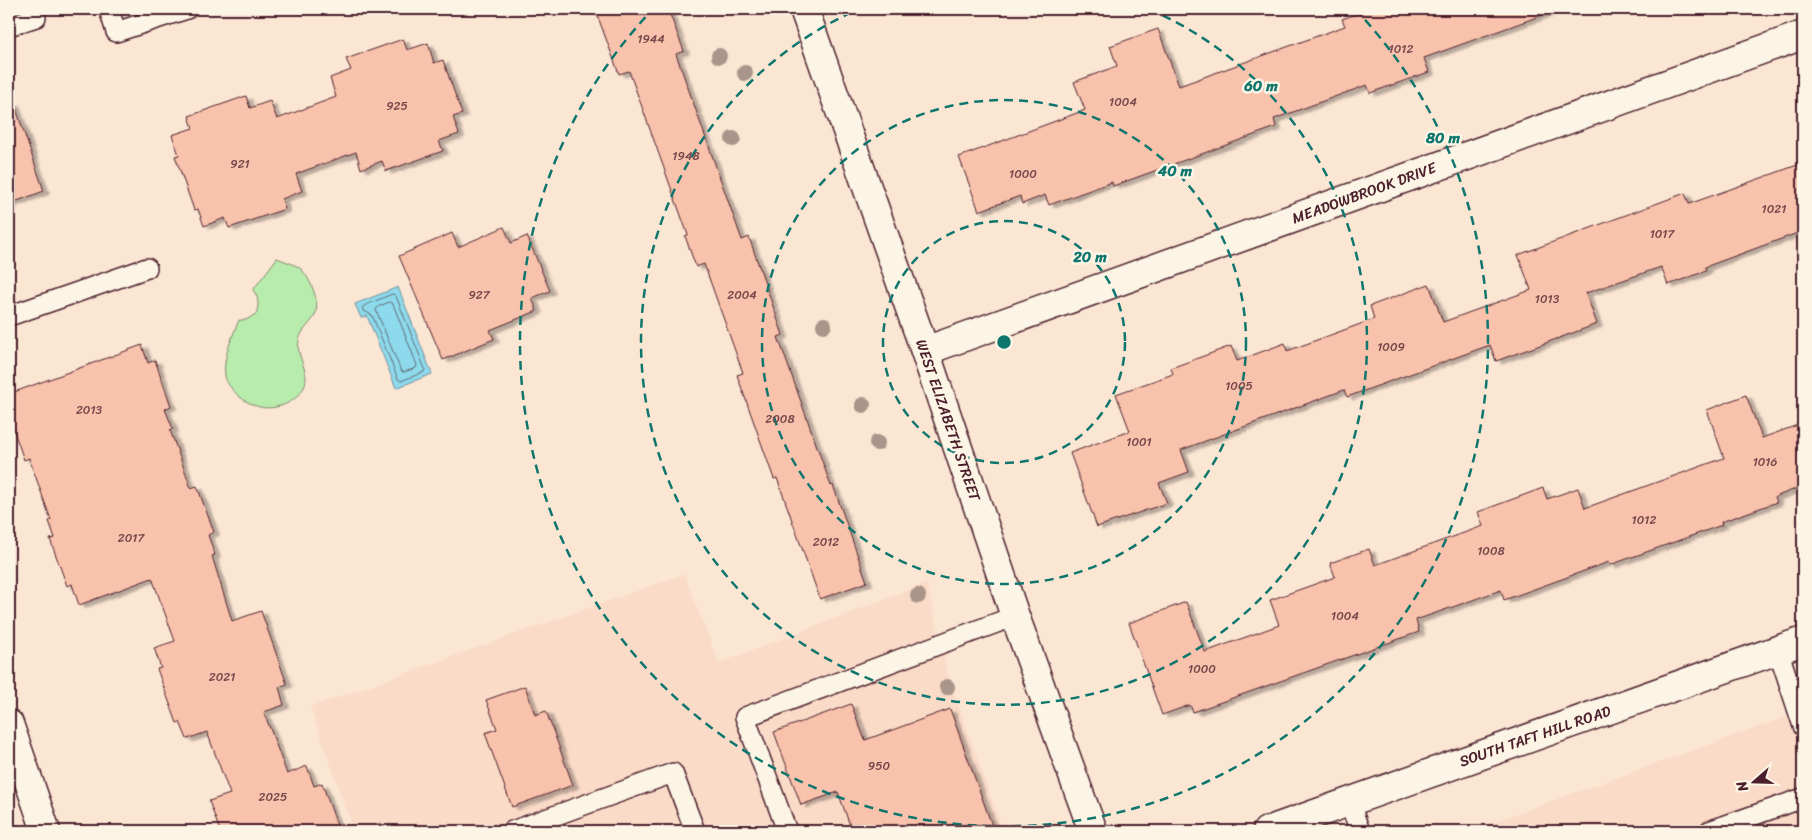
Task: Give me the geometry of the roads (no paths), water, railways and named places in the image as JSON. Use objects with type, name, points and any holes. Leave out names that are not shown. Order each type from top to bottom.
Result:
[{"type":"main road","name":"WEST ELIZABETH STREET","points":[[804,9],[925,351],[1015,616],[1093,831]]},
{"type":"main road","name":"MEADOWBROOK DRIVE","points":[[925,351],[1803,35]]},
{"type":"main road","name":"SOUTH TAFT HILL ROAD","points":[[1268,831],[1803,641]]},
{"type":"main road","points":[[9,724],[14,756],[46,831]]},
{"type":"lane","points":[[109,9],[116,32],[186,9]]},
{"type":"lane","points":[[9,26],[36,17]]},
{"type":"lane","points":[[9,316],[148,268]]},
{"type":"lane","points":[[787,831],[745,718],[1015,616]]},
{"type":"lane","points":[[1778,650],[1803,726]]},
{"type":"lane","points":[[512,831],[674,773],[695,831]]},
{"type":"lane","points":[[1709,831],[1803,798]]},
{"type":"lane","points":[[1349,802],[1360,831]]},
{"type":"water","points":[[398,287],[432,374],[396,388],[367,316],[361,318],[355,304]]}]
